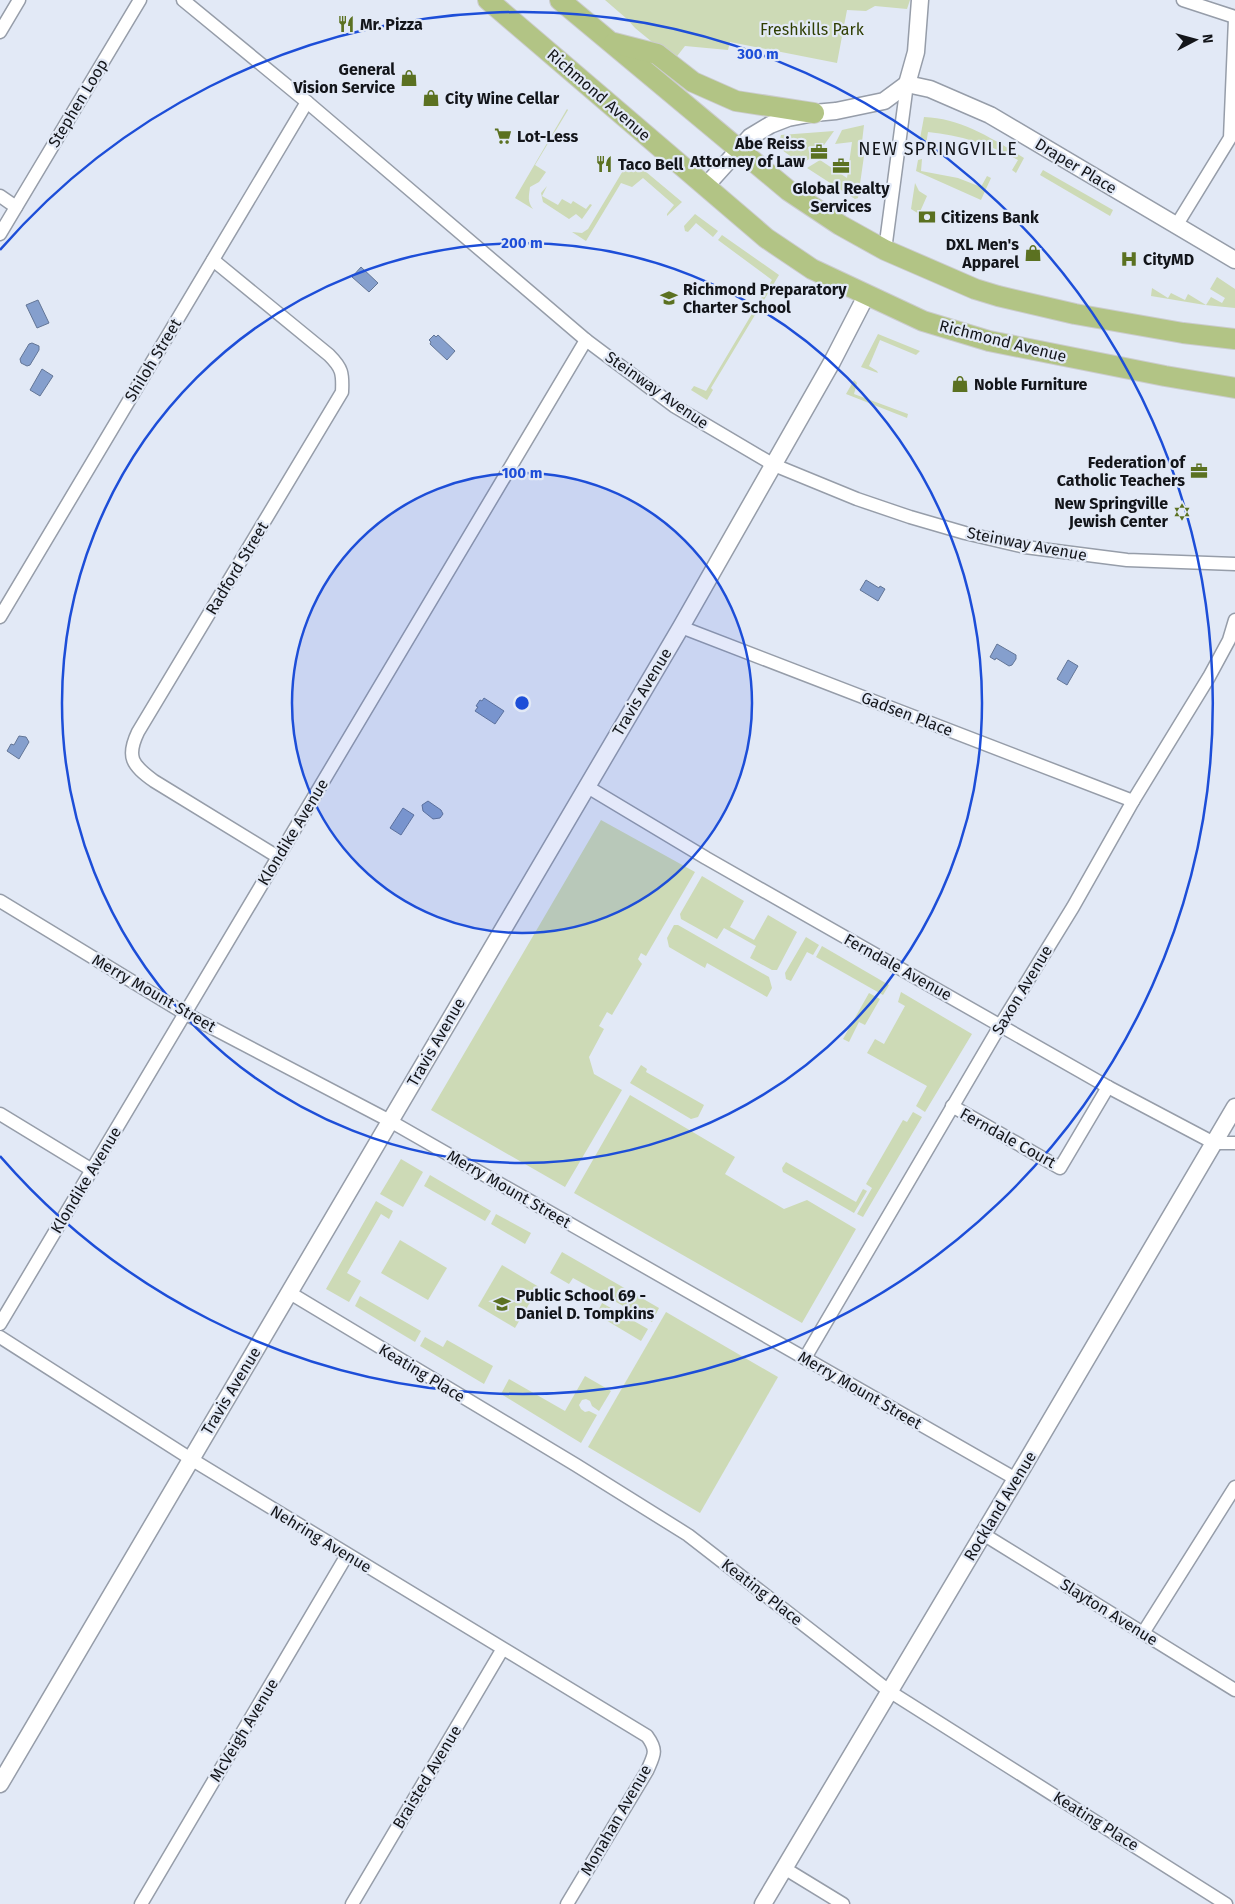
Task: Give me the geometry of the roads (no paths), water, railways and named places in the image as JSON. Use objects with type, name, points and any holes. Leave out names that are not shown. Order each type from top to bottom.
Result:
[{"type":"main road","name":"Richmond Avenue","points":[[488,0],[766,238],[812,269],[866,296],[923,321],[989,341],[1235,388]]},
{"type":"main road","points":[[560,0],[790,191],[840,225],[885,250],[974,289],[998,296],[1075,314],[1183,333],[1235,338]]},
{"type":"main road","points":[[609,42],[657,54],[693,82],[736,102],[814,113]]},
{"type":"street","points":[[0,32],[19,0]]},
{"type":"street","name":"Stephen Loop","points":[[0,234],[140,0]]},
{"type":"street","name":"Steinway Avenue","points":[[182,0],[307,102],[586,340],[674,406],[774,465],[857,499],[910,517],[965,533],[1025,546],[1127,560],[1235,564]]},
{"type":"street","points":[[885,250],[907,84],[916,52],[920,0]]},
{"type":"street","points":[[1176,226],[1230,138],[1235,18],[1183,0]]},
{"type":"street","points":[[706,187],[738,148],[750,137],[770,125],[788,118],[884,101],[907,84]]},
{"type":"street","name":"Draper Place","points":[[907,84],[930,89],[990,115],[1235,260]]},
{"type":"street","name":"Shiloh Street","points":[[0,617],[307,102]]},
{"type":"street","points":[[0,196],[16,206]]},
{"type":"street","name":"Radford Street","points":[[213,260],[340,366],[343,378],[342,392],[138,732],[132,745],[132,759],[139,771],[278,857]]},
{"type":"street","name":"Travis Avenue","points":[[0,1784],[680,627],[832,362],[866,296]]},
{"type":"street","name":"Klondike Avenue","points":[[0,1324],[586,340]]},
{"type":"street","name":"Saxon Avenue","points":[[805,1358],[952,1106],[1209,677],[1229,640],[1235,620]]},
{"type":"street","name":"Gadsen Place","points":[[680,627],[1133,801]]},
{"type":"street","name":"Ferndale Avenue","points":[[586,786],[747,882],[1001,1024],[1108,1087],[1214,1144]]},
{"type":"street","name":"Merry Mount Street","points":[[0,901],[184,1013],[390,1121],[1016,1479]]},
{"type":"street","name":"Ferndale Court","points":[[952,1106],[1060,1168],[1108,1087]]},
{"type":"street","name":"Rockland Avenue","points":[[763,1904],[1235,1106]]},
{"type":"street","points":[[0,1114],[92,1170]]},
{"type":"street","points":[[1214,1144],[1235,1144]]},
{"type":"street","name":"Keating Place","points":[[290,1293],[576,1465],[688,1535],[889,1690],[1226,1904]]},
{"type":"street","name":"Nehring Avenue","points":[[0,1336],[191,1460],[502,1650],[647,1736]]},
{"type":"street","points":[[1143,1633],[1235,1487]]},
{"type":"street","name":"Slayton Avenue","points":[[983,1534],[1235,1690]]},
{"type":"street","name":"McVeigh Avenue","points":[[141,1904],[346,1555]]},
{"type":"street","name":"Braisted Avenue","points":[[352,1904],[502,1650]]},
{"type":"street","name":"Monahan Avenue","points":[[567,1904],[647,1771],[654,1754],[654,1745],[647,1736]]},
{"type":"street","points":[[784,1868],[843,1904]]},
{"type":"water","points":[[361,267],[378,283],[369,292],[352,277]]},
{"type":"water","points":[[38,300],[49,323],[37,328],[26,305]]},
{"type":"water","points":[[434,335],[436,337],[438,335],[455,351],[447,360],[430,344],[429,340]]},
{"type":"water","points":[[32,343],[39,346],[39,350],[30,365],[27,366],[21,363],[20,359],[29,344]]},
{"type":"water","points":[[42,369],[53,376],[40,396],[30,390]]},
{"type":"water","points":[[866,580],[879,588],[880,586],[885,589],[878,601],[860,590]]},
{"type":"water","points":[[997,644],[1016,655],[1012,665],[1009,666],[996,658],[995,660],[990,657]]},
{"type":"water","points":[[1068,660],[1078,666],[1067,685],[1057,679]]},
{"type":"water","points":[[484,698],[504,711],[495,724],[475,711],[480,700],[482,701]]},
{"type":"water","points":[[19,736],[26,737],[29,742],[19,759],[7,751],[11,744],[14,745]]},
{"type":"water","points":[[428,801],[441,810],[443,814],[440,818],[433,819],[423,811],[422,805]]},
{"type":"water","points":[[403,808],[414,815],[401,835],[390,828]]},
{"type":"place","name":"Mr. Pizza","points":[[346,24]]},
{"type":"place","name":"General Vision Service","points":[[409,78]]},
{"type":"place","name":"City Wine Cellar","points":[[431,98]]},
{"type":"place","name":"Lot-Less","points":[[503,136]]},
{"type":"place","name":"Abe Reiss Attorney of Law","points":[[819,152]]},
{"type":"place","name":"Taco Bell","points":[[604,164]]},
{"type":"place","name":"Global Realty Services","points":[[841,166]]},
{"type":"place","name":"Citizens Bank","points":[[927,217]]},
{"type":"place","name":"DXL Men's Apparel","points":[[1033,253]]},
{"type":"place","name":"CityMD","points":[[1129,259]]},
{"type":"place","name":"Richmond Preparatory Charter School","points":[[669,298]]},
{"type":"place","name":"Noble Furniture","points":[[960,384]]},
{"type":"place","name":"Federation of Catholic Teachers","points":[[1199,471]]},
{"type":"place","name":"New Springville Jewish Center","points":[[1182,512]]},
{"type":"place","name":"Public School 69 - Daniel D. Tompkins","points":[[502,1304]]},
{"type":"district","name":"NEW SPRINGVILLE","points":[[938,149]]},
{"type":"park label","name":"Freshkills Park","points":[[812,29]]}]
